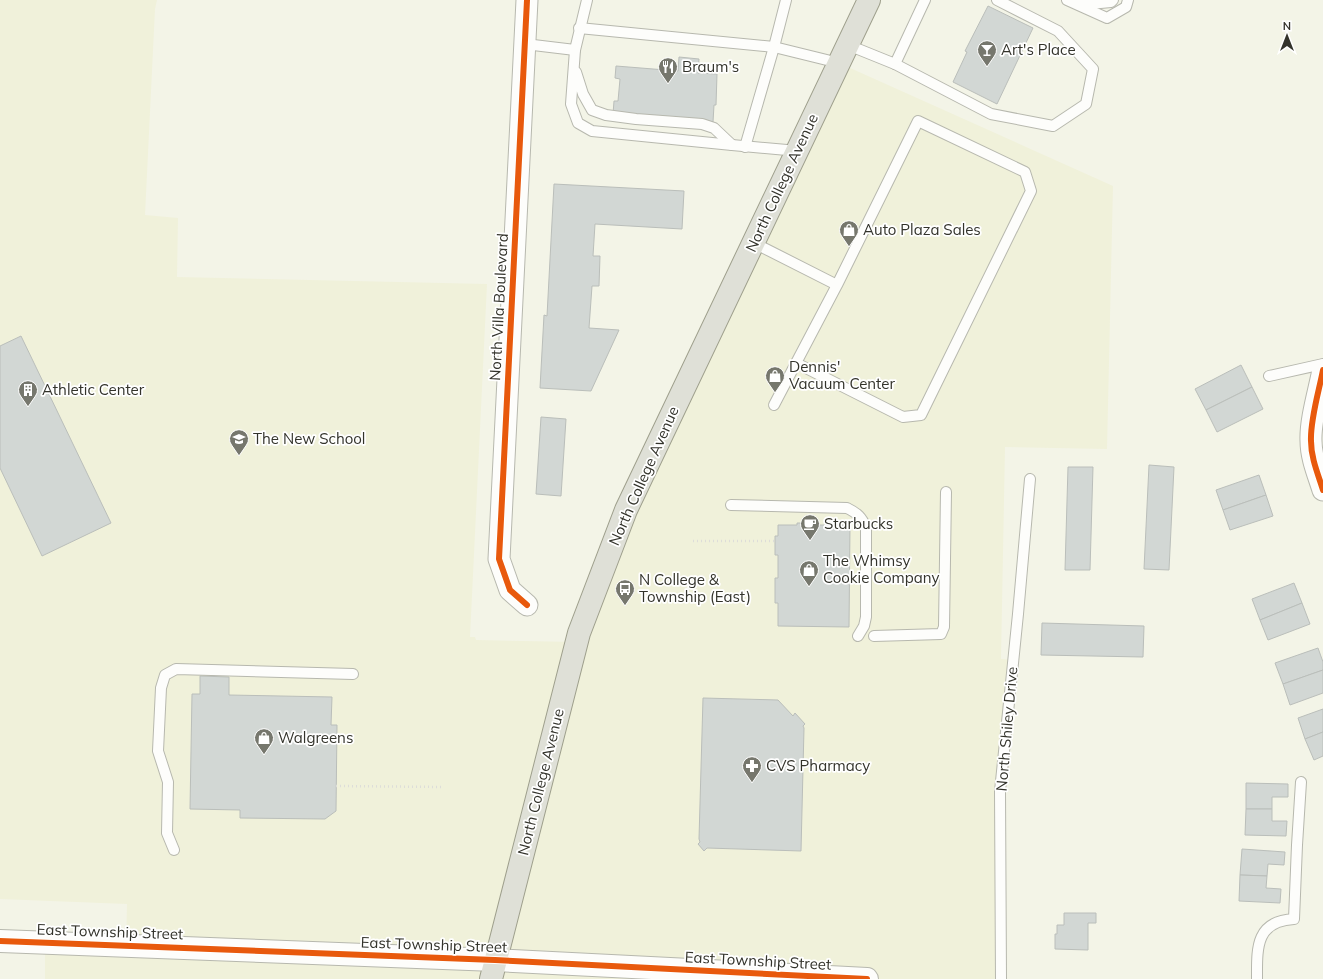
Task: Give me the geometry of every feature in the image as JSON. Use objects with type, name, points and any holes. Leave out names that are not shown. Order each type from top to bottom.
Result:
[{"type":"main road","name":"North College Avenue","points":[[493,970],[579,633],[626,510],[869,0]]},
{"type":"street","name":"North Villa Boulevard","points":[[527,0],[499,560],[510,590],[527,605]]},
{"type":"street","points":[[1323,370],[1310,441],[1313,459],[1323,490]]},
{"type":"street","name":"East Township Street","points":[[0,941],[493,970],[867,979]]},
{"type":"lane","points":[[587,0],[575,50],[571,104],[578,123],[592,130],[798,151]]},
{"type":"lane","points":[[745,146],[786,0]]},
{"type":"lane","points":[[895,64],[925,0]]},
{"type":"lane","points":[[580,28],[843,54],[895,64],[990,114],[1052,126],[1086,104],[1093,69],[1058,31],[997,0]]},
{"type":"lane","points":[[1067,0],[1107,18],[1126,7],[1128,0]]},
{"type":"lane","points":[[1077,5],[1111,2],[1113,0]]},
{"type":"lane","points":[[525,44],[575,50]]},
{"type":"lane","points":[[574,66],[583,94],[592,110],[606,115],[702,124],[714,128],[732,145]]},
{"type":"lane","points":[[774,405],[796,363],[837,285],[918,121],[1025,172],[1031,191],[921,414],[903,417],[796,363]]},
{"type":"lane","points":[[754,243],[837,285]]},
{"type":"lane","points":[[1269,376],[1323,364]]},
{"type":"lane","name":"North Shiley Drive","points":[[1001,979],[1000,791],[1030,479]]},
{"type":"lane","points":[[874,636],[941,634],[944,627],[946,492]]},
{"type":"lane","points":[[731,505],[846,508],[856,512],[863,520],[866,528],[866,617],[864,626],[858,636]]},
{"type":"lane","points":[[174,850],[167,833],[168,782],[158,751],[160,688],[165,675],[176,669],[353,674]]},
{"type":"lane","points":[[1257,979],[1257,950],[1262,935],[1272,924],[1284,920],[1294,919],[1301,782]]},
{"type":"path","points":[[694,541],[776,541]]},
{"type":"path","points":[[336,786],[444,787]]},
{"type":"shaded area","points":[[0,0],[157,0],[155,9],[145,215],[178,218],[177,277],[487,284],[470,637],[475,637],[476,640],[577,642],[839,63],[1113,186],[1107,449],[1005,447],[1001,659],[1013,660],[1000,791],[1001,979],[45,979],[45,943],[126,946],[127,904],[0,899]]},
{"type":"building","name":"Art's Place","points":[[988,6],[1033,28],[997,104],[953,82],[967,52],[965,51]]},
{"type":"building","name":"Braum's","points":[[679,57],[699,59],[698,73],[717,74],[716,105],[714,105],[713,122],[613,114],[614,101],[618,101],[620,79],[615,78],[616,66],[678,71]]},
{"type":"building","points":[[554,184],[684,191],[682,229],[595,224],[593,256],[600,256],[599,286],[592,286],[589,328],[619,330],[591,391],[540,388],[544,315],[547,316]]},
{"type":"building","name":"Athletic Center","points":[[21,336],[111,523],[42,556],[0,468],[0,346]]},
{"type":"building","points":[[1241,365],[1252,387],[1206,410],[1195,389]]},
{"type":"building","points":[[1252,387],[1263,409],[1217,432],[1206,410]]},
{"type":"building","points":[[541,417],[566,419],[561,496],[536,494]]},
{"type":"building","points":[[1149,465],[1174,467],[1169,570],[1144,569]]},
{"type":"building","points":[[1068,467],[1093,467],[1090,570],[1065,570]]},
{"type":"building","points":[[1259,475],[1266,495],[1223,510],[1216,490]]},
{"type":"building","points":[[1266,495],[1273,516],[1230,530],[1223,510]]},
{"type":"building","points":[[797,523],[808,523],[808,525],[850,525],[849,627],[778,626],[778,603],[775,603],[775,578],[778,578],[778,555],[775,555],[775,536],[778,536],[778,525],[797,525]]},
{"type":"building","points":[[1294,583],[1302,603],[1260,620],[1252,599]]},
{"type":"building","points":[[1302,603],[1310,624],[1268,640],[1260,620]]},
{"type":"building","points":[[1042,623],[1144,626],[1143,657],[1041,655]]},
{"type":"building","points":[[1318,648],[1323,662],[1323,670],[1283,684],[1275,663]]},
{"type":"building","points":[[1323,670],[1323,693],[1290,705],[1283,684]]},
{"type":"building","name":"Walgreens","points":[[200,676],[229,677],[229,695],[332,697],[331,725],[337,725],[336,811],[325,819],[240,818],[240,810],[190,809],[192,694],[200,694]]},
{"type":"building","name":"CVS Pharmacy","points":[[703,698],[778,700],[793,716],[795,713],[805,724],[803,726],[801,851],[707,848],[704,851],[698,844],[700,842]]},
{"type":"building","points":[[1323,709],[1323,732],[1305,739],[1298,718]]},
{"type":"building","points":[[1323,732],[1323,756],[1314,760],[1305,739]]},
{"type":"building","points":[[1246,783],[1288,784],[1288,797],[1272,797],[1272,809],[1246,809]]},
{"type":"building","points":[[1246,809],[1272,809],[1272,821],[1287,821],[1286,836],[1245,835]]},
{"type":"building","points":[[1242,849],[1285,852],[1284,865],[1268,864],[1267,876],[1240,875]]},
{"type":"building","points":[[1240,875],[1267,876],[1266,888],[1281,889],[1280,903],[1239,901]]},
{"type":"building","points":[[1064,913],[1096,913],[1096,923],[1088,923],[1088,950],[1055,949],[1055,934],[1057,934],[1057,925],[1064,925]]},
{"type":"cycle path","points":[[527,0],[499,559],[510,590],[527,605]]},
{"type":"cycle path","points":[[1323,370],[1313,415],[1311,433],[1313,460],[1323,490]]},
{"type":"cycle path","points":[[0,941],[495,960],[867,979]]},
{"type":"place","name":"Art's Place","points":[[987,67]]},
{"type":"place","name":"Braum's","points":[[668,84]]},
{"type":"place","name":"Auto Plaza Sales","points":[[849,247]]},
{"type":"place","name":"Dennis' Vacuum Center","points":[[775,393]]},
{"type":"place","name":"Athletic Center","points":[[28,407]]},
{"type":"place","name":"The New School","points":[[239,456]]},
{"type":"place","name":"Starbucks","points":[[810,541]]},
{"type":"place","name":"The Whimsy Cookie Company","points":[[809,587]]},
{"type":"place","name":"N College & Township (East)","points":[[625,606]]},
{"type":"place","name":"Walgreens","points":[[264,755]]},
{"type":"place","name":"CVS Pharmacy","points":[[752,783]]}]
